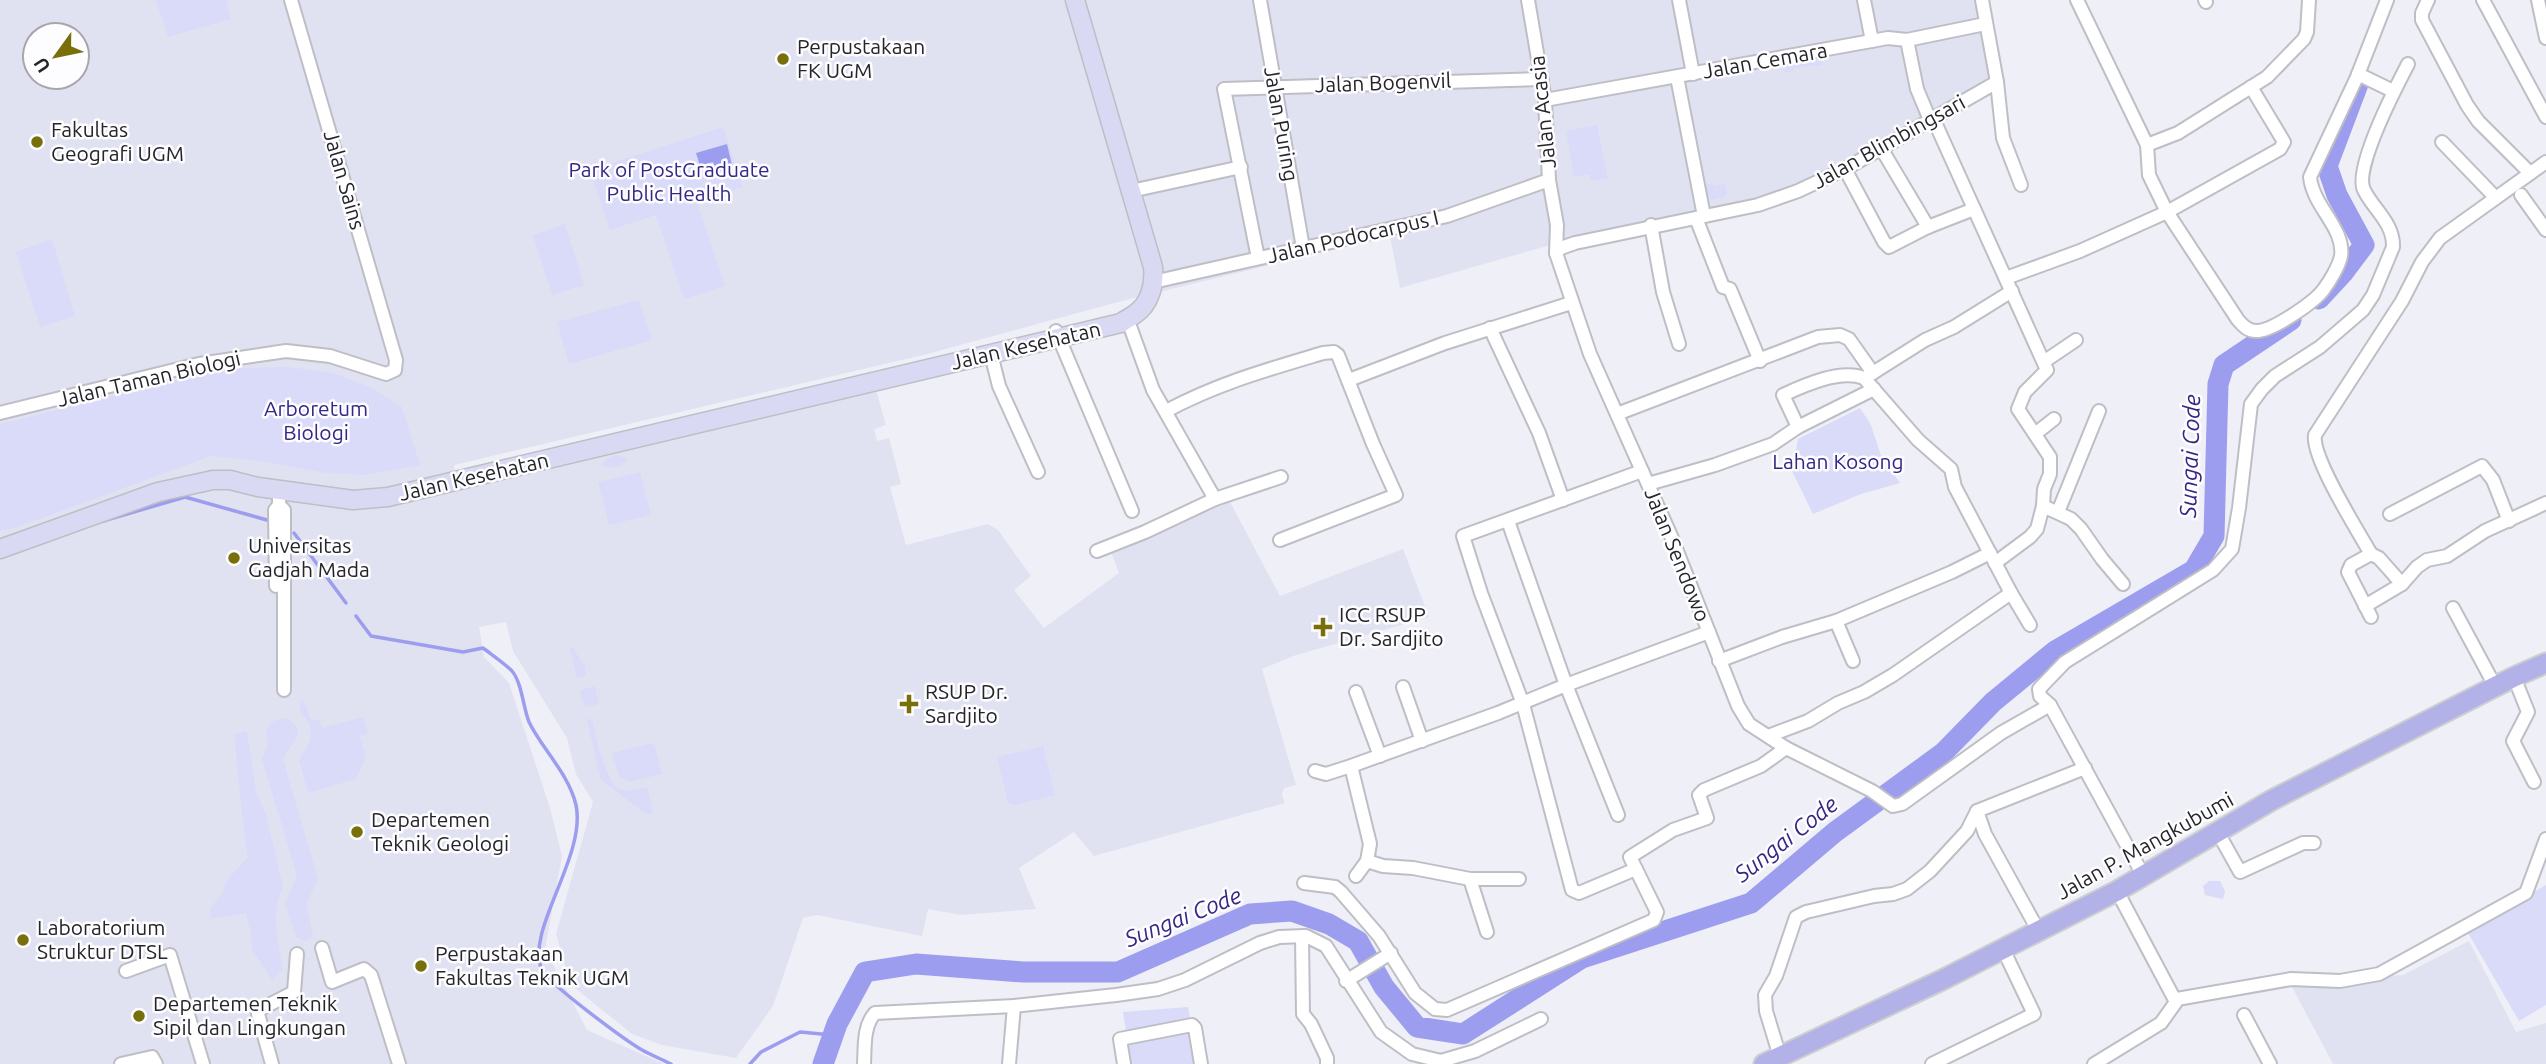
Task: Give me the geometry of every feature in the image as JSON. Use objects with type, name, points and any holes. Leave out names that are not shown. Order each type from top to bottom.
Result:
[{"type":"main road","name":"Jalan P. Mangkubumi","points":[[1772,1061],[2003,950],[2118,891],[2272,800],[2546,663]]},
{"type":"street","name":"Jalan Sains","points":[[291,0],[396,360],[396,368],[392,373],[381,373]]},
{"type":"street","points":[[1077,0],[1153,267],[1153,282],[1143,306],[1135,314],[1126,317],[1153,390],[1215,499]]},
{"type":"street","name":"Jalan Puring","points":[[1261,0],[1303,248]]},
{"type":"street","name":"Jalan Acasia","points":[[1528,0],[1545,100],[1549,180],[1557,225],[1556,253]]},
{"type":"street","points":[[1679,0],[1693,74]]},
{"type":"street","points":[[1864,0],[1872,41]]},
{"type":"street","points":[[1982,0],[1997,82],[2003,138],[2021,185]]},
{"type":"street","points":[[2077,0],[2147,145],[2149,175],[2167,212],[2245,328],[2258,331],[2268,329],[2323,291],[2341,256],[2340,239],[2315,198],[2310,177],[2360,74],[2387,0]]},
{"type":"street","points":[[2147,145],[2178,133],[2267,76],[2304,38],[2307,32],[2309,0]]},
{"type":"street","points":[[2428,0],[2422,20],[2467,105],[2478,121],[2530,173]]},
{"type":"street","points":[[2483,0],[2546,117]]},
{"type":"street","points":[[2538,0],[2546,38]]},
{"type":"street","name":"Jalan Cemara","points":[[1545,100],[1888,38],[1908,40],[1985,24]]},
{"type":"street","points":[[1719,661],[1782,637],[1836,621],[1992,558],[2030,537],[2037,528],[2044,489],[2050,474],[2050,457],[2018,409],[2025,392],[2047,370],[2045,361],[1917,89],[1908,40]]},
{"type":"street","points":[[2143,875],[2050,705],[2040,696],[2039,688],[2065,662],[2213,570],[2232,549],[2251,404],[2275,376],[2320,347],[2363,310],[2373,295],[2393,247],[2385,220],[2362,184],[2389,88],[2409,64]]},
{"type":"street","points":[[2360,74],[2389,88]]},
{"type":"street","points":[[1677,77],[1700,217],[1723,287],[1730,289],[1760,361]]},
{"type":"street","name":"Jalan Bogenvil","points":[[1241,167],[1224,89],[1542,79]]},
{"type":"street","name":"Jalan Blimbingsari","points":[[1556,253],[1575,243],[1774,200],[1846,169],[1997,82]]},
{"type":"street","points":[[2006,278],[2080,251],[2167,212],[2283,146],[2281,137],[2251,87]]},
{"type":"street","points":[[2442,142],[2495,197]]},
{"type":"street","points":[[1881,148],[1928,228]]},
{"type":"street","points":[[2402,584],[2379,558],[2371,554],[2331,482],[2315,447],[2315,435],[2402,301],[2431,249],[2451,229],[2546,162]]},
{"type":"street","points":[[1131,191],[1241,167],[1258,258]]},
{"type":"street","points":[[1846,169],[1887,246],[1897,244],[1973,209]]},
{"type":"street","name":"Jalan Podocarpus I","points":[[1153,282],[1447,216],[1549,180]]},
{"type":"street","points":[[2521,195],[2546,230]]},
{"type":"street","points":[[1557,225],[1563,236],[1575,243]]},
{"type":"street","points":[[1651,225],[1663,292],[1679,344]]},
{"type":"street","name":"Jalan Sendowo","points":[[1556,253],[1590,354],[1648,484],[1719,661],[1748,724],[1786,748],[1872,792],[1893,806],[1902,804],[2001,733],[2050,705]]},
{"type":"street","points":[[1798,428],[1783,395],[1831,378],[1869,375],[1925,340],[1955,327],[2012,291]]},
{"type":"street","points":[[1349,380],[1490,328],[1571,303]]},
{"type":"street","name":"Jalan Kesehatan","points":[[0,549],[158,492],[213,480],[230,480],[280,502],[370,499],[1029,341],[1121,323],[1126,317]]},
{"type":"street","points":[[1490,328],[1539,433],[1563,500]]},
{"type":"street","points":[[1058,335],[1132,511]]},
{"type":"street","points":[[1617,414],[1818,337],[1840,335],[1849,340],[1874,389],[1918,440],[1951,469],[1955,486],[2011,593],[2031,625]]},
{"type":"street","points":[[2045,361],[2076,340]]},
{"type":"street","name":"Jalan Kesehatan","points":[[920,367],[991,354],[1029,341]]},
{"type":"street","name":"Jalan Taman Biologi","points":[[0,413],[199,363],[286,351],[330,356],[381,373]]},
{"type":"street","points":[[1166,411],[1218,386],[1329,352],[1338,355],[1396,495],[1280,540]]},
{"type":"street","points":[[991,354],[999,386],[1038,472]]},
{"type":"street","points":[[1648,484],[1715,465],[1773,444],[1874,389]]},
{"type":"street","points":[[2058,512],[2099,411]]},
{"type":"street","points":[[2035,434],[2054,419]]},
{"type":"street","points":[[2390,514],[2482,466],[2493,480],[2509,521]]},
{"type":"street","name":"Jalan Kesehatan","points":[[0,539],[152,484],[212,470],[227,470],[280,502]]},
{"type":"street","points":[[1636,869],[1580,893],[1572,890],[1523,704],[1481,593],[1463,536],[1642,471]]},
{"type":"street","points":[[1097,551],[1215,499],[1281,477]]},
{"type":"street","points":[[280,502],[284,690]]},
{"type":"street","points":[[2371,554],[2351,565],[2348,572],[2368,612],[2427,560],[2447,556],[2485,531],[2546,503]]},
{"type":"street","points":[[2043,506],[2058,512],[2081,528],[2123,584]]},
{"type":"street","points":[[1508,521],[1566,685],[1618,815]]},
{"type":"street","points":[[1768,736],[1808,721],[1893,675],[2011,593]]},
{"type":"street","points":[[2453,608],[2495,687]]},
{"type":"street","points":[[1836,621],[1853,661]]},
{"type":"street","points":[[1315,771],[1326,774],[1380,756],[1709,632]]},
{"type":"street","points":[[2514,677],[2528,712],[2513,741],[2534,782]]},
{"type":"street","points":[[1403,687],[1422,741]]},
{"type":"street","points":[[1356,692],[1380,756]]},
{"type":"street","points":[[1304,883],[1335,887],[1341,892],[1367,921],[1387,955],[1415,993],[1426,1003],[1442,1011],[1461,1006],[1654,920],[1657,912],[1630,857],[1673,830],[1707,818],[1699,795],[1704,790],[1761,766],[1786,748]]},
{"type":"street","points":[[1351,766],[1370,844],[1367,861],[1356,876]]},
{"type":"street","points":[[1772,1061],[1765,995],[1776,976],[1796,917],[1806,912],[1907,889],[1930,871],[1967,831],[1977,811],[2085,768]]},
{"type":"street","points":[[1977,811],[1985,834],[2038,930]]},
{"type":"street","points":[[2217,831],[2240,872],[2303,843],[2314,843]]},
{"type":"street","points":[[2177,999],[2291,979],[2340,981],[2379,974],[2526,893],[2546,839]]},
{"type":"street","points":[[1367,861],[1383,866],[1413,868],[1470,879],[1519,880]]},
{"type":"street","points":[[1470,879],[1487,932]]},
{"type":"street","points":[[2094,1064],[2161,1023],[2175,1006],[2177,999],[2118,891]]},
{"type":"street","points":[[1302,936],[1304,1014],[1328,1064]]},
{"type":"street","points":[[863,1064],[867,1028],[875,1013],[1014,1006],[1158,989],[1279,937],[1302,936],[1326,946],[1381,1032],[1408,1059],[1441,1061],[1475,1051],[1541,1018]]},
{"type":"street","points":[[322,948],[332,982],[364,969],[371,975],[399,1064]]},
{"type":"street","points":[[1932,1064],[2034,1014],[2003,950]]},
{"type":"street","points":[[272,1064],[258,1014],[259,1010],[294,992],[297,954]]},
{"type":"street","points":[[126,971],[170,955],[203,1064]]},
{"type":"street","points":[[1349,979],[1387,955]]},
{"type":"street","points":[[1009,1064],[1014,1006]]},
{"type":"street","points":[[2244,1015],[2270,1064]]},
{"type":"street","points":[[1124,1064],[1120,1039],[1192,1025],[1195,1028],[1201,1064]]},
{"type":"street","points":[[121,1064],[152,1057],[156,1064]]},
{"type":"shaded area","name":"Universitas Gadjah Mada","points":[[0,0],[1977,0],[1991,80],[1844,166],[1782,194],[1578,237],[1400,288],[1390,236],[1122,301],[927,354],[454,465],[458,488],[876,390],[886,425],[874,429],[877,441],[889,438],[901,484],[890,487],[906,545],[988,524],[998,530],[1031,576],[1014,590],[1044,628],[1119,573],[1111,552],[1211,502],[1229,500],[1280,596],[1403,549],[1429,617],[1293,656],[1262,669],[1296,785],[1284,788],[1282,795],[1285,803],[1094,856],[1074,832],[1019,868],[1036,909],[961,915],[928,909],[922,936],[817,915],[803,918],[773,1006],[736,1058],[662,1045],[632,1034],[570,984],[556,934],[593,802],[576,774],[567,738],[513,651],[506,622],[479,627],[484,657],[509,683],[550,808],[562,856],[545,949],[587,1030],[664,1064],[0,1064]]},
{"type":"shaded area","points":[[2469,941],[2516,1032],[2546,1023],[2546,1064],[2333,1064],[2290,983],[2403,975]]},
{"type":"green space","points":[[156,0],[226,0],[231,19],[168,37]]},
{"type":"green space","points":[[1820,59],[1823,65],[1794,68],[1794,71],[1784,73],[1786,65]]},
{"type":"green space","points":[[1597,125],[1608,178],[1591,181],[1589,174],[1574,177],[1566,131]]},
{"type":"green space","name":"Park of PostGraduate Public Health","points":[[723,127],[743,187],[697,202],[725,286],[684,299],[656,215],[610,230],[590,170]]},
{"type":"green space","points":[[1713,182],[1714,186],[1725,184],[1727,194],[1724,197],[1712,200],[1707,197],[1704,187]]},
{"type":"green space","points":[[565,224],[584,285],[552,295],[533,235]]},
{"type":"green space","points":[[52,239],[75,316],[40,327],[16,252]]},
{"type":"green space","points":[[639,300],[652,340],[569,364],[557,322]]},
{"type":"green space","name":"Arboretum Biologi","points":[[288,367],[333,373],[372,388],[402,407],[420,465],[366,475],[325,473],[262,461],[211,456],[15,528],[0,531],[0,424],[200,374],[244,368]]},
{"type":"green space","name":"Lahan Kosong","points":[[1860,408],[1871,425],[1881,456],[1900,483],[1861,494],[1813,514],[1792,471],[1798,439]]},
{"type":"green space","points":[[615,455],[629,459],[617,468],[601,466],[607,459]]},
{"type":"green space","points":[[640,472],[651,515],[609,525],[598,482]]},
{"type":"green space","points":[[572,647],[585,666],[586,675],[582,677],[577,677],[570,648]]},
{"type":"green space","points":[[595,686],[599,704],[585,707],[580,692]]},
{"type":"green space","points":[[303,700],[312,721],[319,719],[322,728],[363,717],[368,733],[360,736],[366,757],[356,779],[308,793],[299,760],[311,736],[309,724],[300,712]]},
{"type":"green space","points":[[283,718],[292,722],[298,732],[283,759],[318,879],[306,905],[313,934],[310,939],[304,941],[296,937],[285,904],[297,876],[262,759],[268,744],[268,727]]},
{"type":"green space","points":[[588,718],[592,720],[602,757],[613,783],[628,790],[647,787],[652,814],[646,814],[601,780]]},
{"type":"green space","points":[[247,731],[256,791],[266,815],[283,887],[276,917],[283,969],[272,980],[252,950],[246,913],[211,919],[210,909],[228,879],[248,857],[234,734]]},
{"type":"green space","points":[[654,743],[662,774],[630,782],[619,776],[612,753]]},
{"type":"green space","points":[[1043,746],[1055,795],[1015,805],[1008,803],[997,757]]},
{"type":"green space","points":[[2209,881],[2220,881],[2225,891],[2223,899],[2205,895],[2203,886]]},
{"type":"green space","points":[[2546,885],[2546,1005],[2519,1021],[2467,931]]},
{"type":"green space","points":[[1188,1007],[1198,1064],[1131,1064],[1123,1012]]},
{"type":"water","points":[[727,144],[732,165],[726,171],[716,170],[713,162],[700,166],[696,153]]},
{"type":"waterway","name":"Sungai Code","points":[[2319,299],[2364,245],[2337,195],[2327,166],[2358,84]]},
{"type":"waterway","name":"Sungai Code","points":[[823,1064],[837,1024],[865,972],[916,964],[1023,972],[1118,972],[1250,914],[1292,911],[1329,924],[1358,941],[1384,987],[1417,1027],[1463,1034],[1582,958],[1751,903],[1835,832],[1943,753],[1993,702],[2055,651],[2194,570],[2214,536],[2218,384],[2224,365],[2291,320]]},
{"type":"waterway","points":[[103,521],[185,497],[267,520]]},
{"type":"waterway","points":[[294,533],[346,603]]},
{"type":"waterway","points":[[356,616],[371,636],[463,652],[483,648],[512,671],[518,682],[529,722],[568,783],[576,805],[577,825],[573,847],[541,935],[539,954],[542,970],[605,1024],[642,1050],[671,1064]]},
{"type":"waterway","points":[[750,1064],[761,1052],[800,1032],[832,1035]]},
{"type":"place","name":"Perpustakaan FK UGM","points":[[783,59]]},
{"type":"place","name":"Fakultas Geografi UGM","points":[[37,142]]},
{"type":"place","name":"Universitas Gadjah Mada","points":[[234,558]]},
{"type":"place","name":"ICC RSUP Dr. Sardjito","points":[[1323,627]]},
{"type":"place","name":"RSUP Dr. Sardjito","points":[[909,704]]},
{"type":"place","name":"Departemen Teknik Geologi","points":[[357,832]]},
{"type":"place","name":"Laboratorium Struktur DTSL","points":[[23,940]]},
{"type":"place","name":"Perpustakaan Fakultas Teknik UGM","points":[[421,966]]},
{"type":"place","name":"Departemen Teknik Sipil dan Lingkungan","points":[[139,1016]]}]
